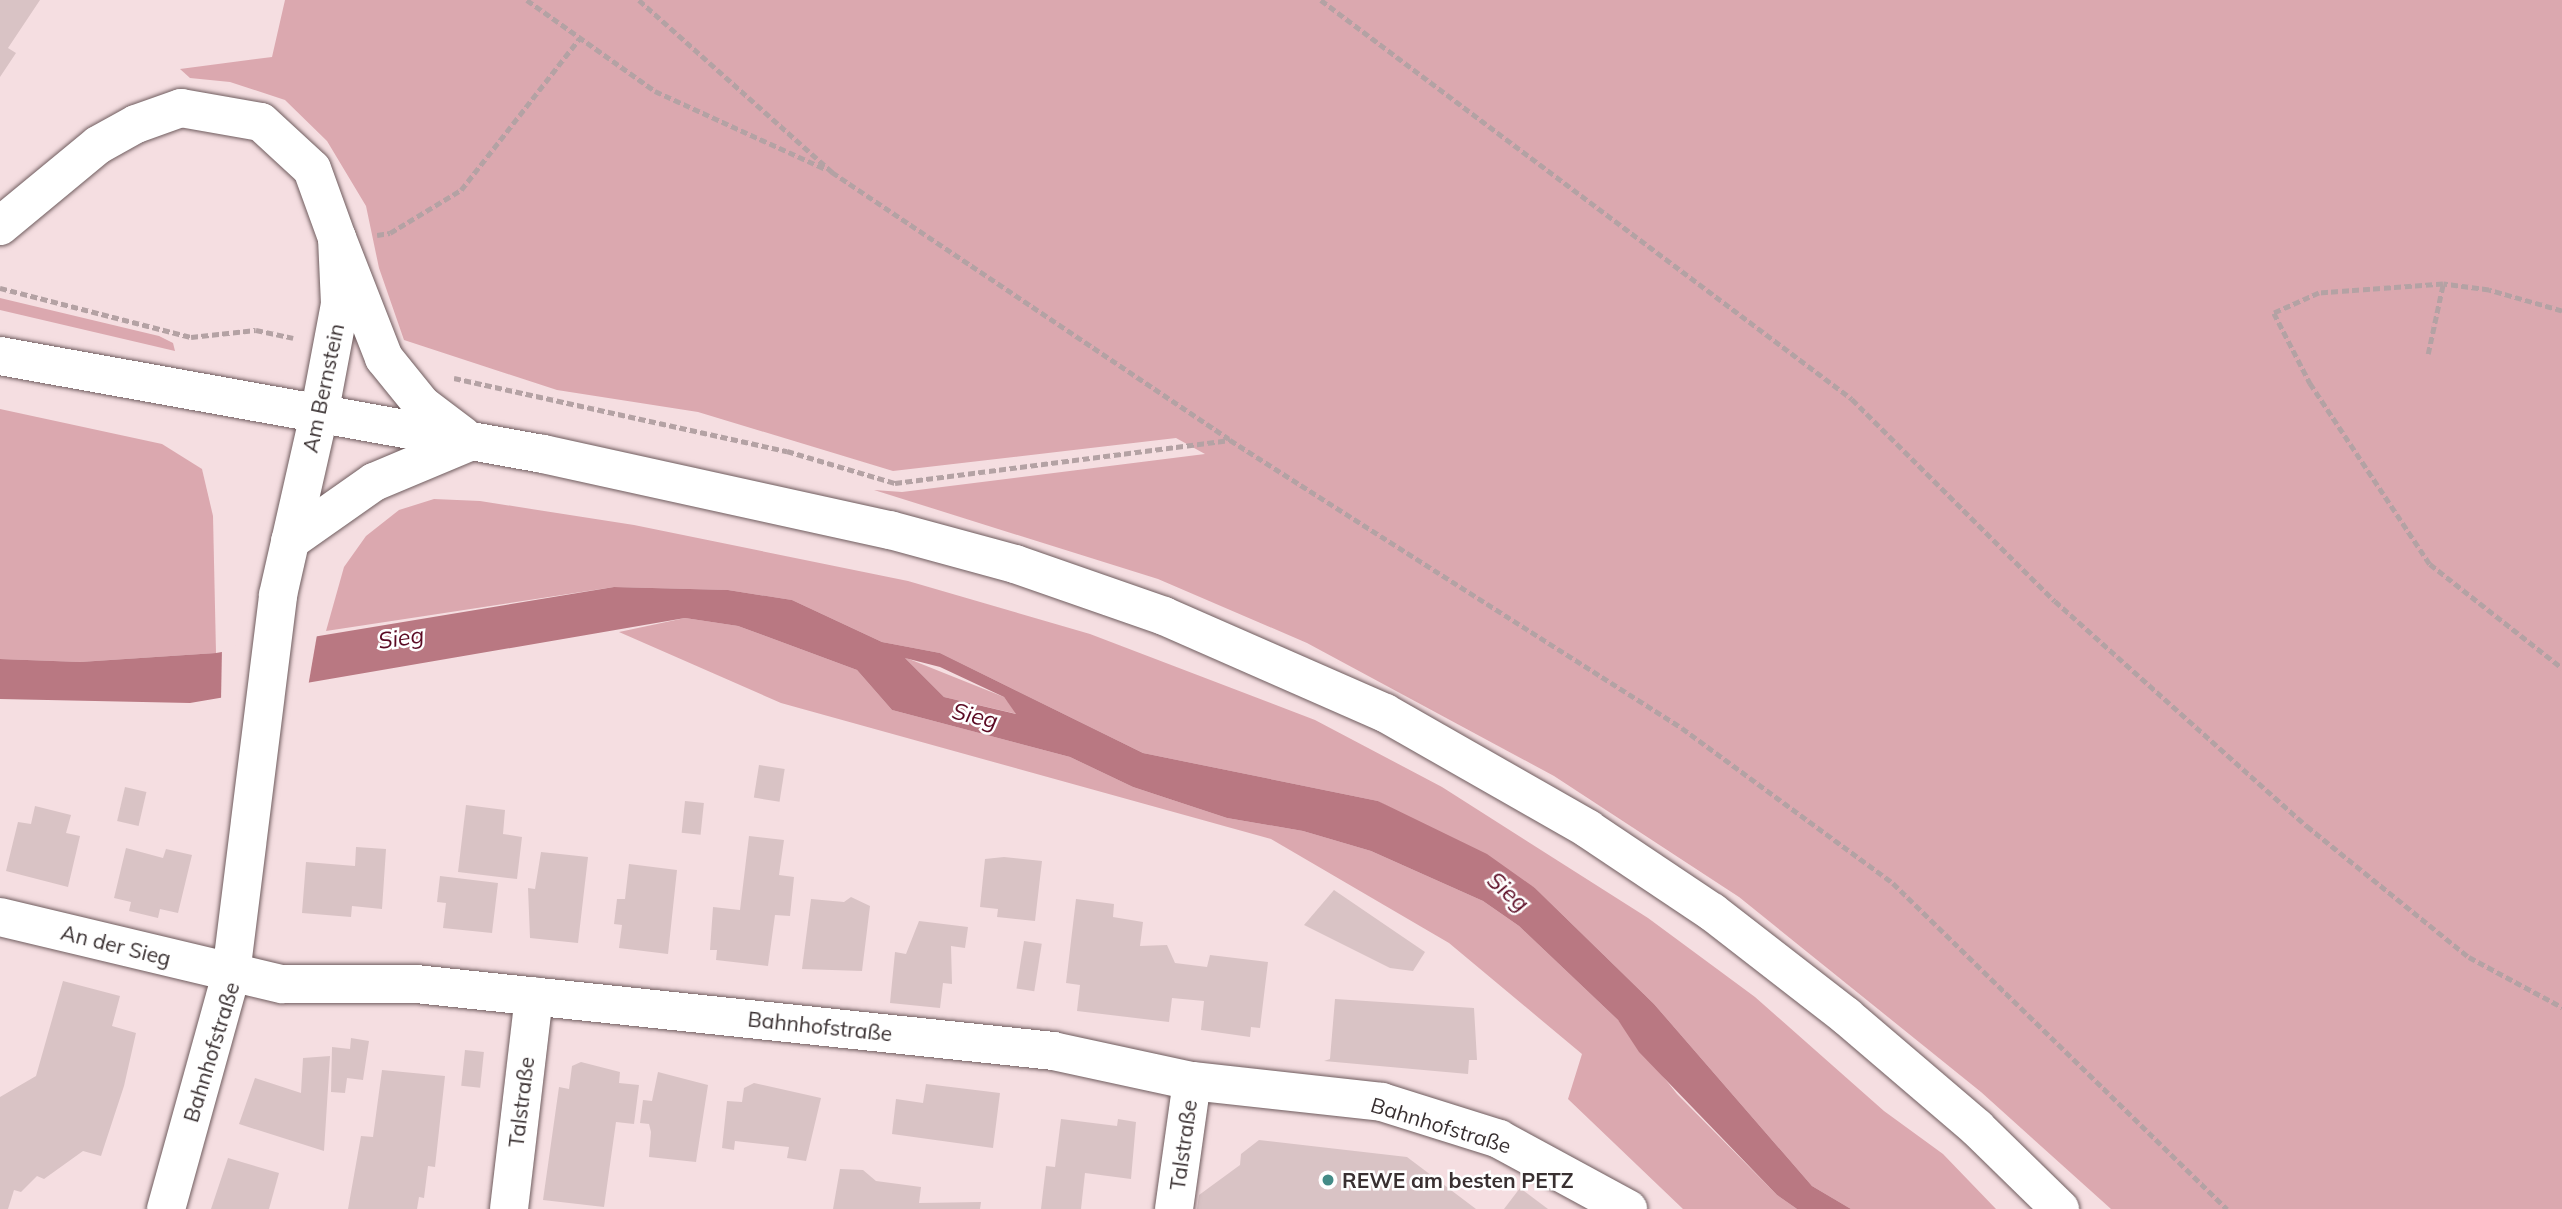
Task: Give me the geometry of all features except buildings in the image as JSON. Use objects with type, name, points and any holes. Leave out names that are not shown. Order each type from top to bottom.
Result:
[{"type":"street","name":"Am Bernstein","points":[[0,226],[98,145],[181,108],[261,122],[312,169],[337,238],[340,304],[319,415],[278,595],[264,736],[231,974]]},
{"type":"street","points":[[337,238],[384,358],[422,405],[470,442]]},
{"type":"street","points":[[0,356],[470,442],[890,530],[1015,564],[1164,617],[1385,713],[1576,822],[1712,912],[1967,1119],[2060,1209]]},
{"type":"street","points":[[290,541],[374,482],[470,442]]},
{"type":"street","name":"An der Sieg","points":[[0,916],[231,974]]},
{"type":"street","name":"Bahnhofstraße","points":[[166,1209],[231,974],[282,984],[416,985],[534,996],[1053,1051],[1192,1081],[1382,1102],[1499,1139],[1628,1209]]},
{"type":"street","name":"Talstraße","points":[[509,1209],[534,996]]},
{"type":"street","name":"Talstraße","points":[[1174,1209],[1192,1081]]},
{"type":"path","points":[[527,0],[655,91],[832,172]]},
{"type":"path","points":[[639,0],[832,172],[1230,440],[1682,728],[1893,883],[2227,1209]]},
{"type":"path","points":[[1321,0],[1852,399],[2056,601],[2307,826],[2469,957],[2562,1007]]},
{"type":"path","points":[[337,238],[390,233],[461,190],[579,39]]},
{"type":"path","points":[[2428,354],[2443,284]]},
{"type":"path","points":[[2562,311],[2489,289],[2443,284],[2319,293],[2274,313],[2311,383],[2430,564],[2562,668]]},
{"type":"path","points":[[0,288],[191,337],[256,330],[332,345]]},
{"type":"path","points":[[444,375],[787,451],[895,483],[1230,440]]},
{"type":"shaded area","points":[[285,0],[2562,0],[2562,1209],[2111,1209],[1981,1092],[1739,897],[1554,776],[1307,643],[1158,579],[874,490],[902,492],[1205,454],[1176,438],[893,471],[698,412],[557,390],[404,340],[379,268],[366,206],[327,141],[285,100],[230,82],[190,78],[180,69],[272,57]]},
{"type":"shaded area","points":[[0,298],[159,336],[173,343],[175,351],[0,310]]},
{"type":"shaded area","points":[[0,409],[162,444],[202,469],[213,516],[216,653],[80,662],[0,659]]},
{"type":"shaded area","points":[[434,499],[480,501],[634,525],[908,581],[1090,634],[1315,720],[1442,787],[1648,918],[1755,997],[1884,1111],[1943,1154],[1996,1209],[1851,1209],[1812,1186],[1654,1004],[1535,888],[1378,801],[1143,753],[940,653],[882,642],[792,600],[728,590],[614,587],[326,631],[344,567],[366,536],[399,510]]},
{"type":"shaded area","points":[[685,618],[738,626],[857,670],[892,710],[1070,757],[1133,787],[1227,818],[1303,831],[1371,851],[1483,901],[1519,926],[1618,1020],[1677,1094],[1777,1195],[1797,1209],[1683,1209],[1568,1099],[1582,1054],[1449,943],[1271,839],[781,703],[619,632]]},
{"type":"shaded area","points":[[904,657],[1004,697],[1017,714],[944,697]]},
{"type":"water","name":"Sieg","points":[[614,587],[728,590],[792,600],[882,642],[940,653],[1143,753],[1378,801],[1487,854],[1535,888],[1654,1004],[1812,1186],[1851,1209],[1797,1209],[1777,1195],[1639,1052],[1618,1020],[1519,926],[1483,901],[1371,851],[1303,831],[1227,818],[1133,787],[1070,757],[892,710],[857,670],[738,626],[685,618],[190,703],[0,699],[0,659],[80,662],[216,653]],"holes":[[[905,658],[940,667],[1004,697],[1016,714],[944,697]]]},
{"type":"pier","points":[[318,629],[308,687],[221,701],[222,648]]},
{"type":"place","name":"REWE am besten PETZ","points":[[1328,1180]]}]
